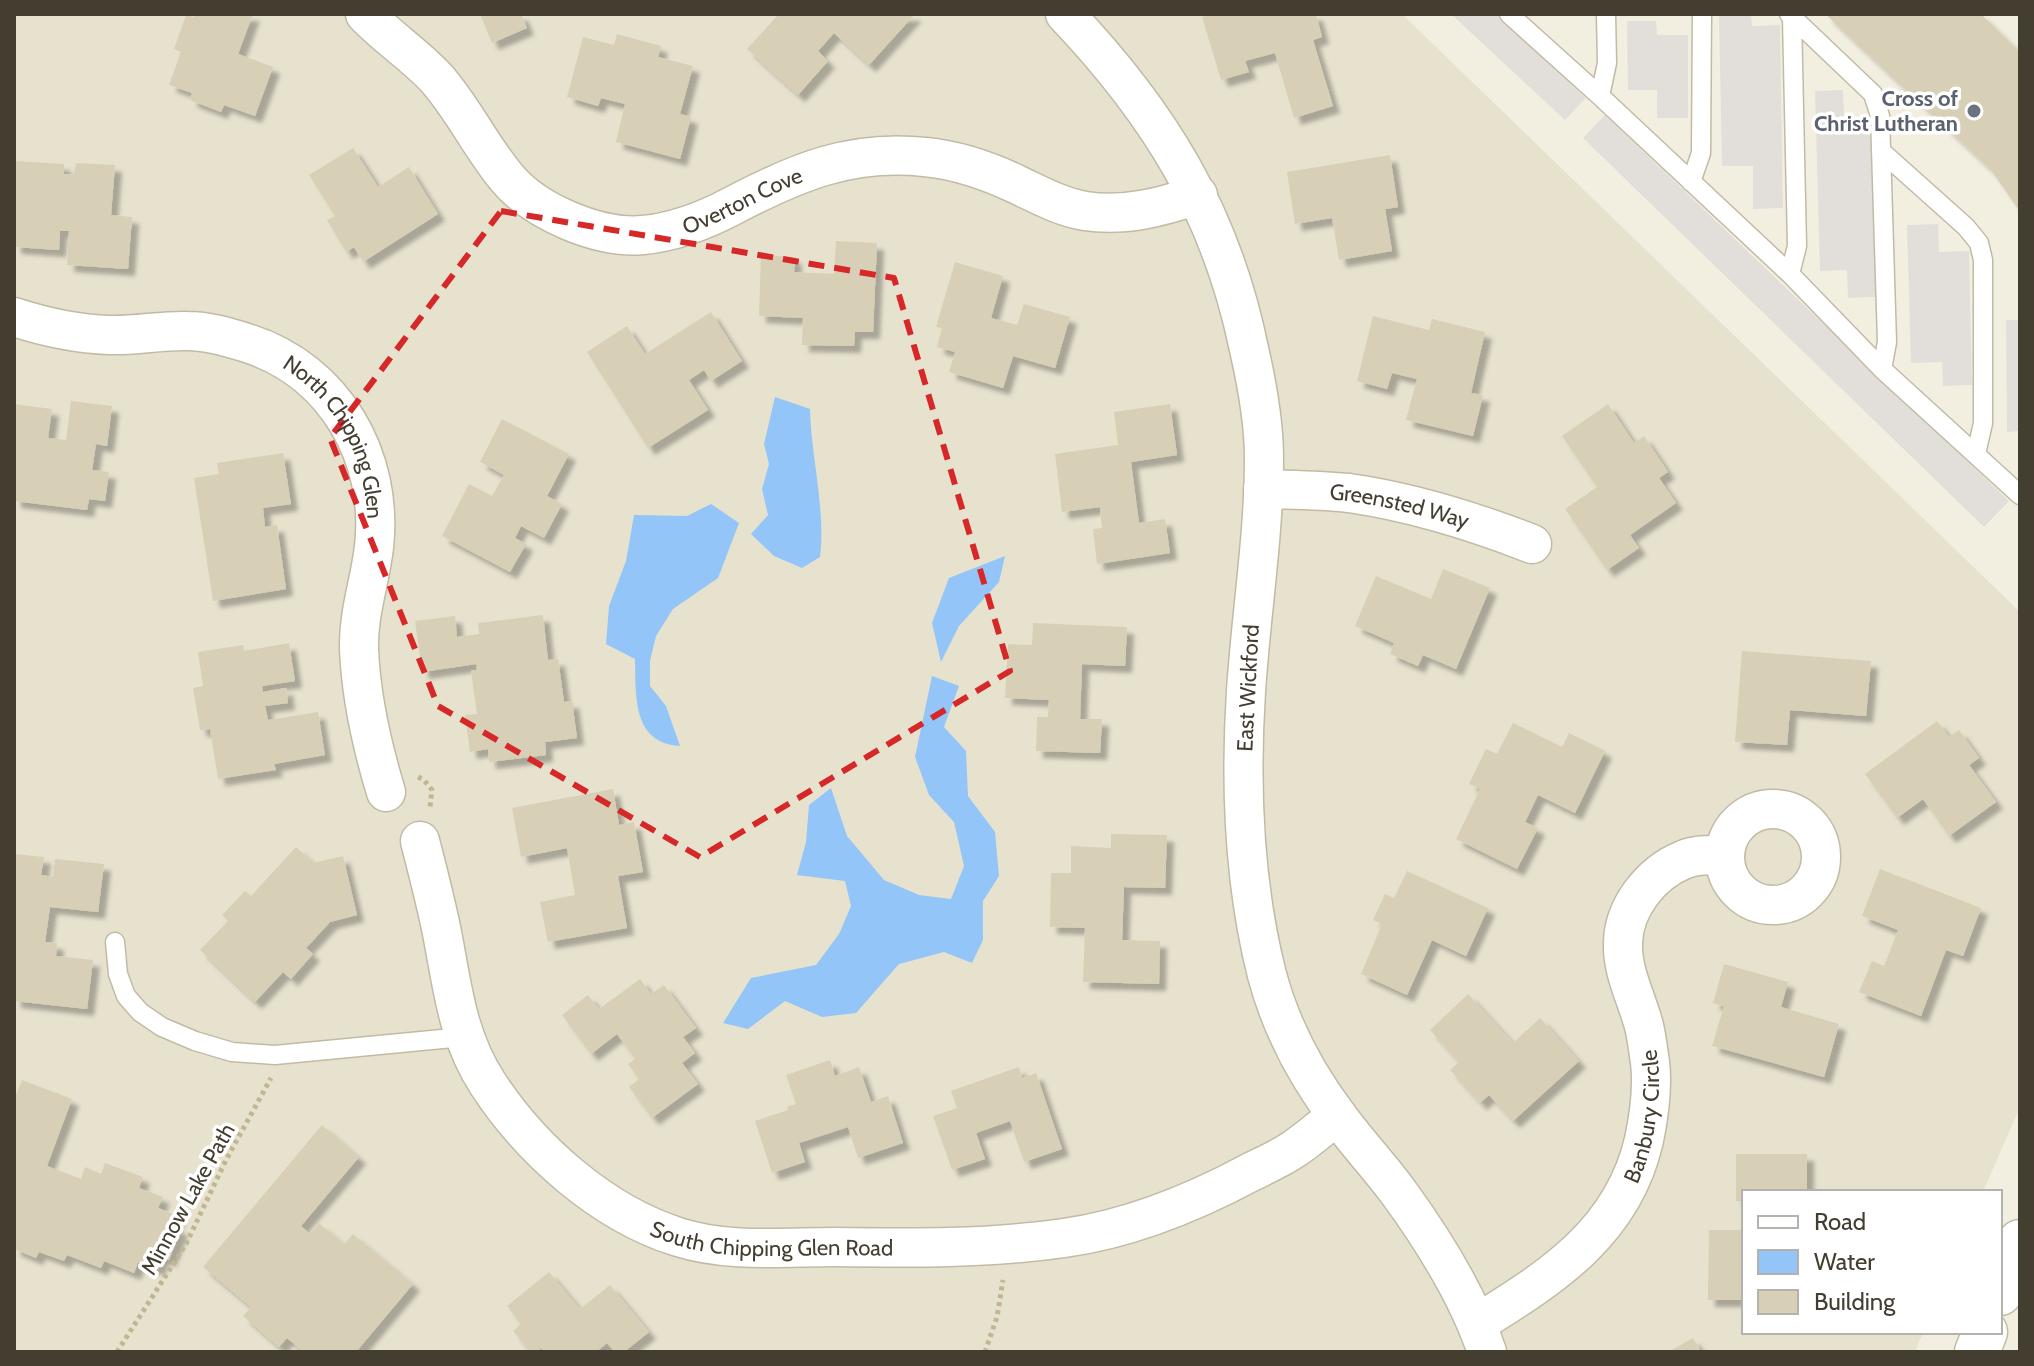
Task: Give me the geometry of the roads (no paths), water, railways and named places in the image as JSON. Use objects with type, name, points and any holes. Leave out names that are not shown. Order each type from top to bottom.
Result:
[{"type":"street","name":"Overton Cove","points":[[365,14],[437,80],[507,179],[532,202],[599,230],[640,235],[673,230],[709,219],[785,179],[857,157],[925,157],[967,165],[1052,201],[1083,210],[1138,211],[1160,208],[1198,195]]},
{"type":"street","name":"East Wickford","points":[[1065,14],[1099,49],[1177,155],[1226,260],[1242,316],[1264,454],[1246,693],[1243,785],[1254,909],[1267,976],[1301,1062],[1337,1116],[1399,1193],[1445,1263],[1482,1337]]},
{"type":"street","name":"North Chipping Glen","points":[[14,317],[85,334],[112,336],[189,331],[217,334],[251,344],[281,357],[306,374],[348,423],[365,453],[372,487],[374,549],[359,623],[359,649],[363,695],[386,792]]},
{"type":"street","name":"Greensted Way","points":[[1263,489],[1346,493],[1389,500],[1482,525],[1532,544]]},
{"type":"street","name":"South Chipping Glen Road","points":[[420,841],[463,1037],[490,1087],[549,1157],[615,1207],[646,1225],[679,1238],[748,1248],[962,1247],[1091,1233],[1204,1196],[1291,1151],[1337,1116]]},
{"type":"street","name":"Banbury Circle","points":[[1482,1337],[1532,1289],[1568,1263],[1596,1235],[1617,1205],[1644,1142],[1650,1106],[1650,1067],[1644,1027],[1625,964],[1623,943],[1628,916],[1641,892],[1661,872],[1684,859],[1706,854],[1725,855]]},
{"type":"street","points":[[2002,1288],[2020,1242]]},
{"type":"lane","points":[[1509,14],[1790,274],[1882,369],[2020,495]]},
{"type":"lane","points":[[1600,96],[1607,63],[1606,14]]},
{"type":"lane","points":[[1691,182],[1701,153],[1702,14]]},
{"type":"lane","points":[[1790,16],[1797,246],[1790,274]]},
{"type":"lane","points":[[1790,16],[1873,94],[1880,116],[1887,342],[1882,369]]},
{"type":"lane","points":[[1881,151],[1966,227],[1979,243],[1983,260],[1983,423],[1976,454]]},
{"type":"lane","points":[[115,942],[118,974],[126,996],[140,1012],[162,1027],[232,1052],[275,1055],[463,1037]]},
{"type":"water","points":[[775,397],[810,409],[821,539],[820,557],[802,568],[774,556],[751,534],[768,515],[762,489],[769,464],[764,444]]},
{"type":"water","points":[[711,504],[739,523],[718,578],[673,609],[656,636],[650,661],[650,686],[666,706],[680,746],[664,743],[645,727],[637,702],[635,659],[606,644],[609,606],[626,561],[634,515],[687,516]]},
{"type":"water","points":[[1005,556],[999,582],[959,626],[941,662],[932,623],[949,578]]},
{"type":"water","points":[[932,676],[959,686],[944,727],[966,751],[968,796],[995,832],[999,876],[983,901],[983,940],[972,963],[944,952],[899,964],[856,1013],[822,1017],[785,1001],[748,1029],[723,1023],[751,978],[816,965],[839,934],[851,906],[845,881],[797,875],[806,842],[809,805],[831,788],[847,836],[884,880],[919,895],[951,899],[964,866],[954,822],[929,795],[915,757]]},
{"type":"place","name":"Cross of Christ Lutheran","points":[[1974,111]]}]
